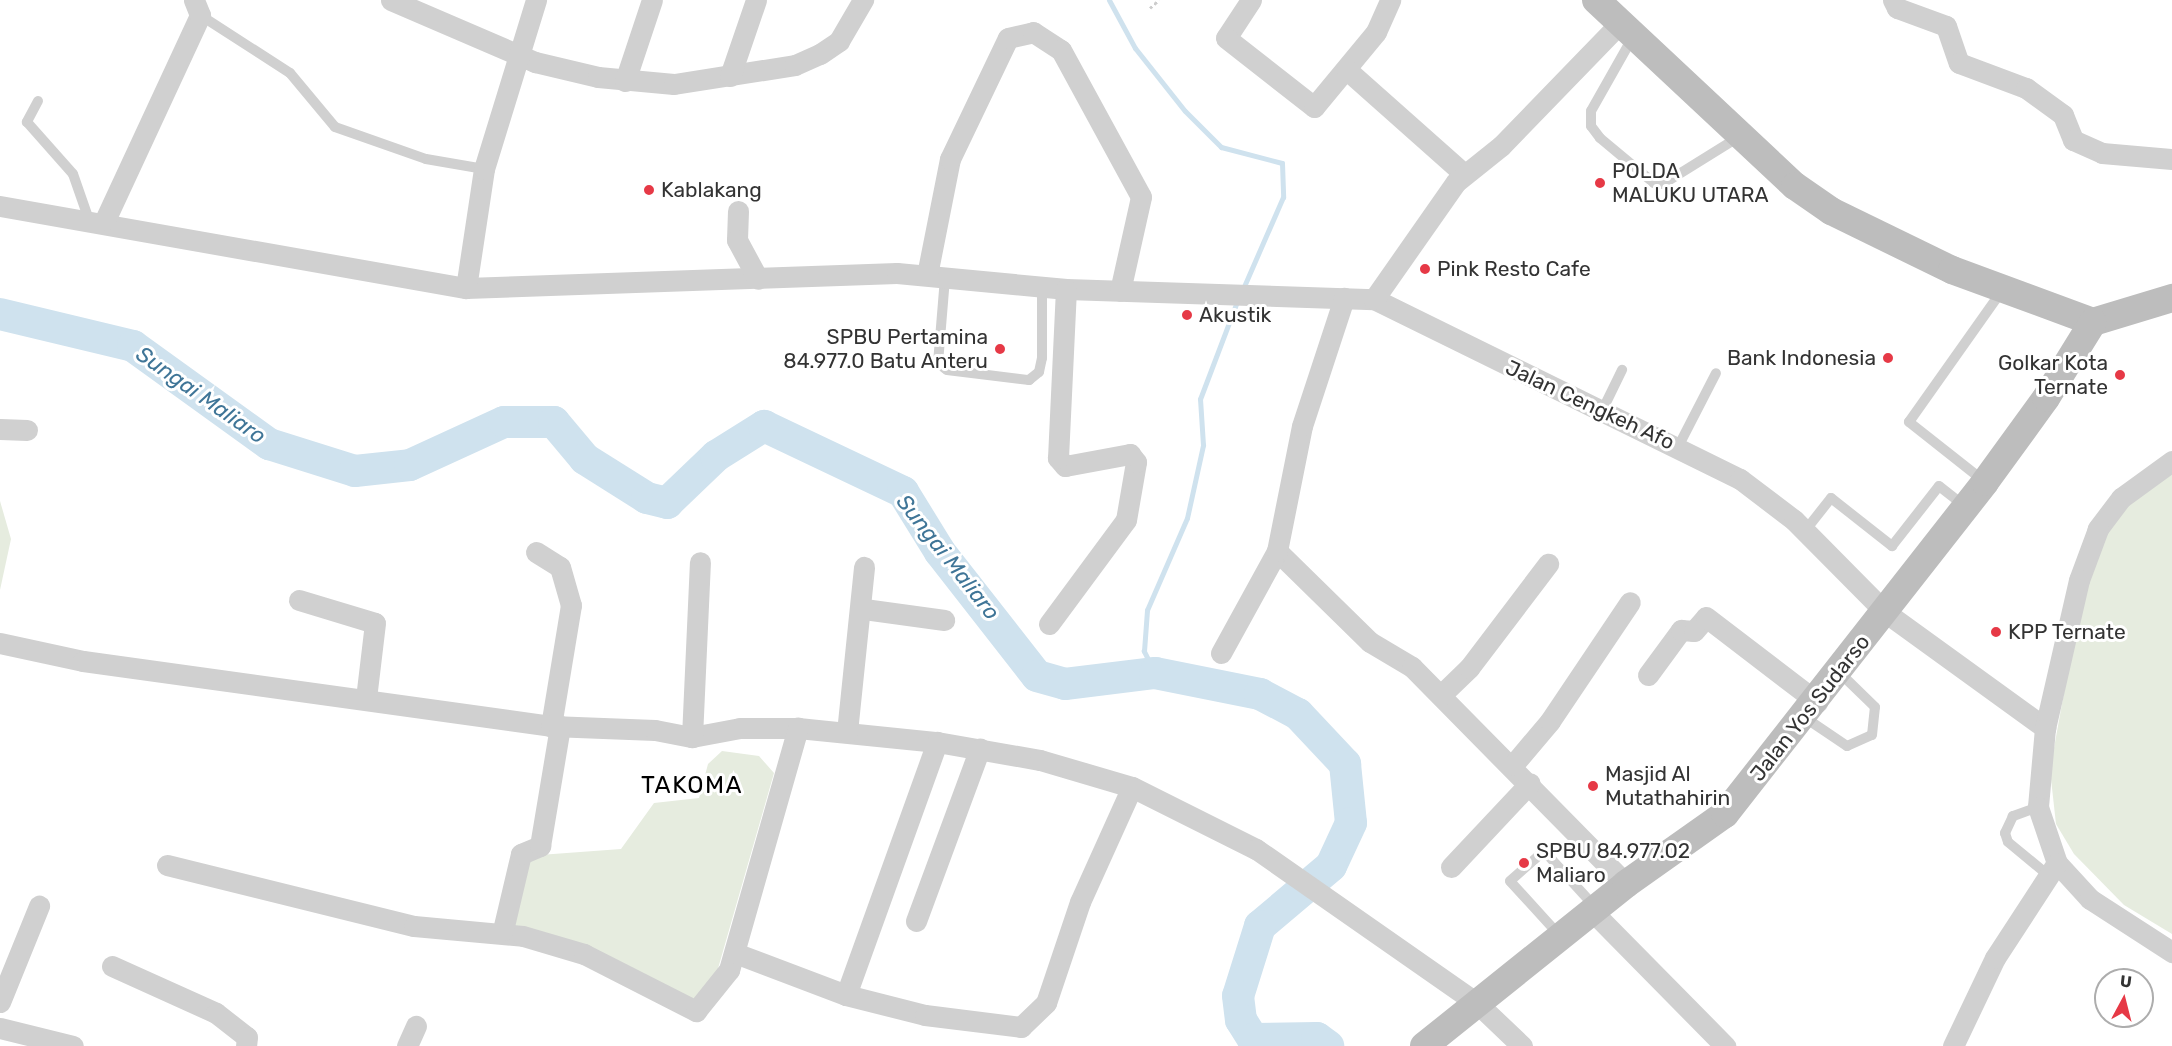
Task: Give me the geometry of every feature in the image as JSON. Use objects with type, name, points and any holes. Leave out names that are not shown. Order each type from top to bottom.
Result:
[{"type":"street","points":[[391,0],[422,5],[516,53],[562,70],[625,81],[674,84],[795,64],[820,54],[839,40],[863,0]]},
{"type":"street","points":[[466,288],[484,169],[516,53],[536,0]]},
{"type":"street","points":[[625,81],[652,0]]},
{"type":"street","points":[[730,76],[756,0]]},
{"type":"street","points":[[1251,0],[1226,38],[1311,107],[1347,70],[1376,32],[1390,0]]},
{"type":"street","points":[[1596,0],[1740,135],[1831,211],[2003,289],[2093,322],[2172,298]]},
{"type":"street","points":[[1893,0],[1897,8],[1946,26],[1959,63],[2026,88],[2063,115],[2073,140],[2102,153],[2172,159]]},
{"type":"street","points":[[96,219],[197,8]]},
{"type":"street","points":[[1374,299],[1416,232],[1464,174],[1502,146],[1628,28]]},
{"type":"street","points":[[936,276],[950,159],[1008,38],[1033,32],[1057,44],[1066,57],[1141,197],[1120,291]]},
{"type":"street","points":[[1347,70],[1464,174]]},
{"type":"street","name":"Jalan Cengkeh Afo","points":[[0,206],[96,219],[466,288],[936,276],[1065,289],[1229,297],[1374,299],[1740,479],[1805,531],[1885,612],[2045,728]]},
{"type":"street","points":[[738,211],[737,240],[758,279]]},
{"type":"street","points":[[1049,624],[1126,520],[1136,462],[1130,454],[1065,466],[1058,458],[1065,289]]},
{"type":"street","points":[[1221,652],[1277,551],[1302,426],[1344,298]]},
{"type":"street","name":"Jalan Yos Sudarso","points":[[1424,1046],[1626,885],[1725,814],[1840,673],[1985,482],[2046,398],[2093,322]]},
{"type":"street","points":[[0,429],[27,430]]},
{"type":"street","points":[[2172,461],[2121,498],[2098,529],[2079,580],[2045,728],[2038,807],[2052,869],[2090,899],[2172,951]]},
{"type":"street","points":[[1277,551],[1370,642],[1412,667],[1513,765],[1626,885]]},
{"type":"street","points":[[503,930],[521,854],[540,846],[571,605],[560,567],[536,552]]},
{"type":"street","points":[[692,737],[700,562]]},
{"type":"street","points":[[1441,695],[1469,668],[1548,564]]},
{"type":"street","points":[[847,732],[864,609],[864,567]]},
{"type":"street","points":[[299,600],[375,623],[366,699]]},
{"type":"street","points":[[1513,765],[1550,721],[1630,602]]},
{"type":"street","points":[[864,609],[944,620]]},
{"type":"street","points":[[1649,681],[1706,617],[1810,709]]},
{"type":"street","points":[[0,643],[94,662],[555,726],[655,730],[692,737],[740,728],[798,728],[937,742],[980,748],[1132,787],[1214,825],[1315,889],[1478,1004],[1522,1046]]},
{"type":"street","points":[[167,865],[414,926],[503,930],[584,954],[696,1011],[724,980],[735,953],[798,728]]},
{"type":"street","points":[[846,995],[937,742]]},
{"type":"street","points":[[916,921],[980,748]]},
{"type":"street","points":[[1451,867],[1530,783]]},
{"type":"street","points":[[735,953],[846,995],[926,1015],[1014,1026],[1035,1018],[1132,787]]},
{"type":"street","points":[[1953,1046],[1995,958],[2052,869]]},
{"type":"street","points":[[0,1002],[39,906]]},
{"type":"street","points":[[1594,910],[1725,1046]]},
{"type":"street","points":[[112,966],[216,1013],[247,1037],[246,1046]]},
{"type":"street","points":[[407,1046],[416,1026]]},
{"type":"street","points":[[0,1028],[73,1046]]},
{"type":"lane","points":[[197,8],[290,73],[334,127],[426,159],[484,169]]},
{"type":"lane","points":[[1628,28],[1591,111],[1592,126],[1600,138],[1654,183],[1663,184],[1740,135]]},
{"type":"lane","points":[[39,101],[27,122],[73,174],[96,219]]},
{"type":"lane","points":[[936,276],[938,363],[947,370],[1029,380],[1039,372],[1042,358],[1042,286]]},
{"type":"lane","points":[[1985,482],[1909,422],[2003,289]]},
{"type":"lane","points":[[1602,411],[1622,370]]},
{"type":"lane","points":[[1678,447],[1716,373]]},
{"type":"lane","points":[[1805,531],[1831,498],[1892,546],[1940,486],[1965,507]]},
{"type":"lane","points":[[1810,709],[1847,746],[1872,735],[1875,707],[1840,673]]},
{"type":"lane","points":[[2038,807],[2013,816],[2006,833],[2008,842],[2052,869]]},
{"type":"lane","points":[[1560,936],[1510,881],[1544,851],[1594,910]]},
{"type":"path","points":[[1150,8],[1159,0]]},
{"type":"shaded area","points":[[2172,468],[2172,934],[2124,905],[2074,854],[2056,824],[2050,770],[2087,566],[2121,507]]},
{"type":"shaded area","points":[[0,501],[11,539],[0,590]]},
{"type":"shaded area","points":[[722,751],[759,756],[774,773],[711,993],[698,1008],[501,933],[526,856],[621,849],[654,803],[699,798],[708,764]]},
{"type":"waterway","points":[[1109,0],[1135,48],[1185,111],[1221,147],[1282,163],[1283,197],[1242,291]]},
{"type":"waterway","points":[[1155,673],[1144,651],[1147,610],[1187,518],[1203,445],[1200,399],[1238,299]]},
{"type":"waterway","name":"Sungai Maliaro","points":[[0,314],[133,346],[269,444],[355,471],[410,465],[504,422],[554,422],[585,459],[647,498],[667,503],[716,456],[764,426],[903,492],[940,552],[1037,676],[1065,684],[1155,673],[1260,694],[1298,714],[1345,764],[1351,823],[1331,866],[1260,926],[1238,996],[1241,1020],[1253,1039],[1317,1038],[1328,1046]]},
{"type":"place","name":"POLDA MALUKU UTARA","points":[[1600,183]]},
{"type":"place","name":"Kablakang","points":[[649,190]]},
{"type":"place","name":"Pink Resto Cafe","points":[[1425,269]]},
{"type":"place","name":"Akustik","points":[[1187,315]]},
{"type":"place","name":"SPBU Pertamina 84.977.0 Batu Anteru","points":[[1000,349]]},
{"type":"place","name":"Bank Indonesia","points":[[1888,358]]},
{"type":"place","name":"Golkar Kota Ternate","points":[[2120,375]]},
{"type":"place","name":"KPP Ternate","points":[[1996,632]]},
{"type":"place","name":"Masjid Al Mutathahirin","points":[[1593,786]]},
{"type":"place","name":"SPBU 84.977.02 Maliaro","points":[[1524,863]]},
{"type":"district","name":"TAKOMA","points":[[692,786]]}]
